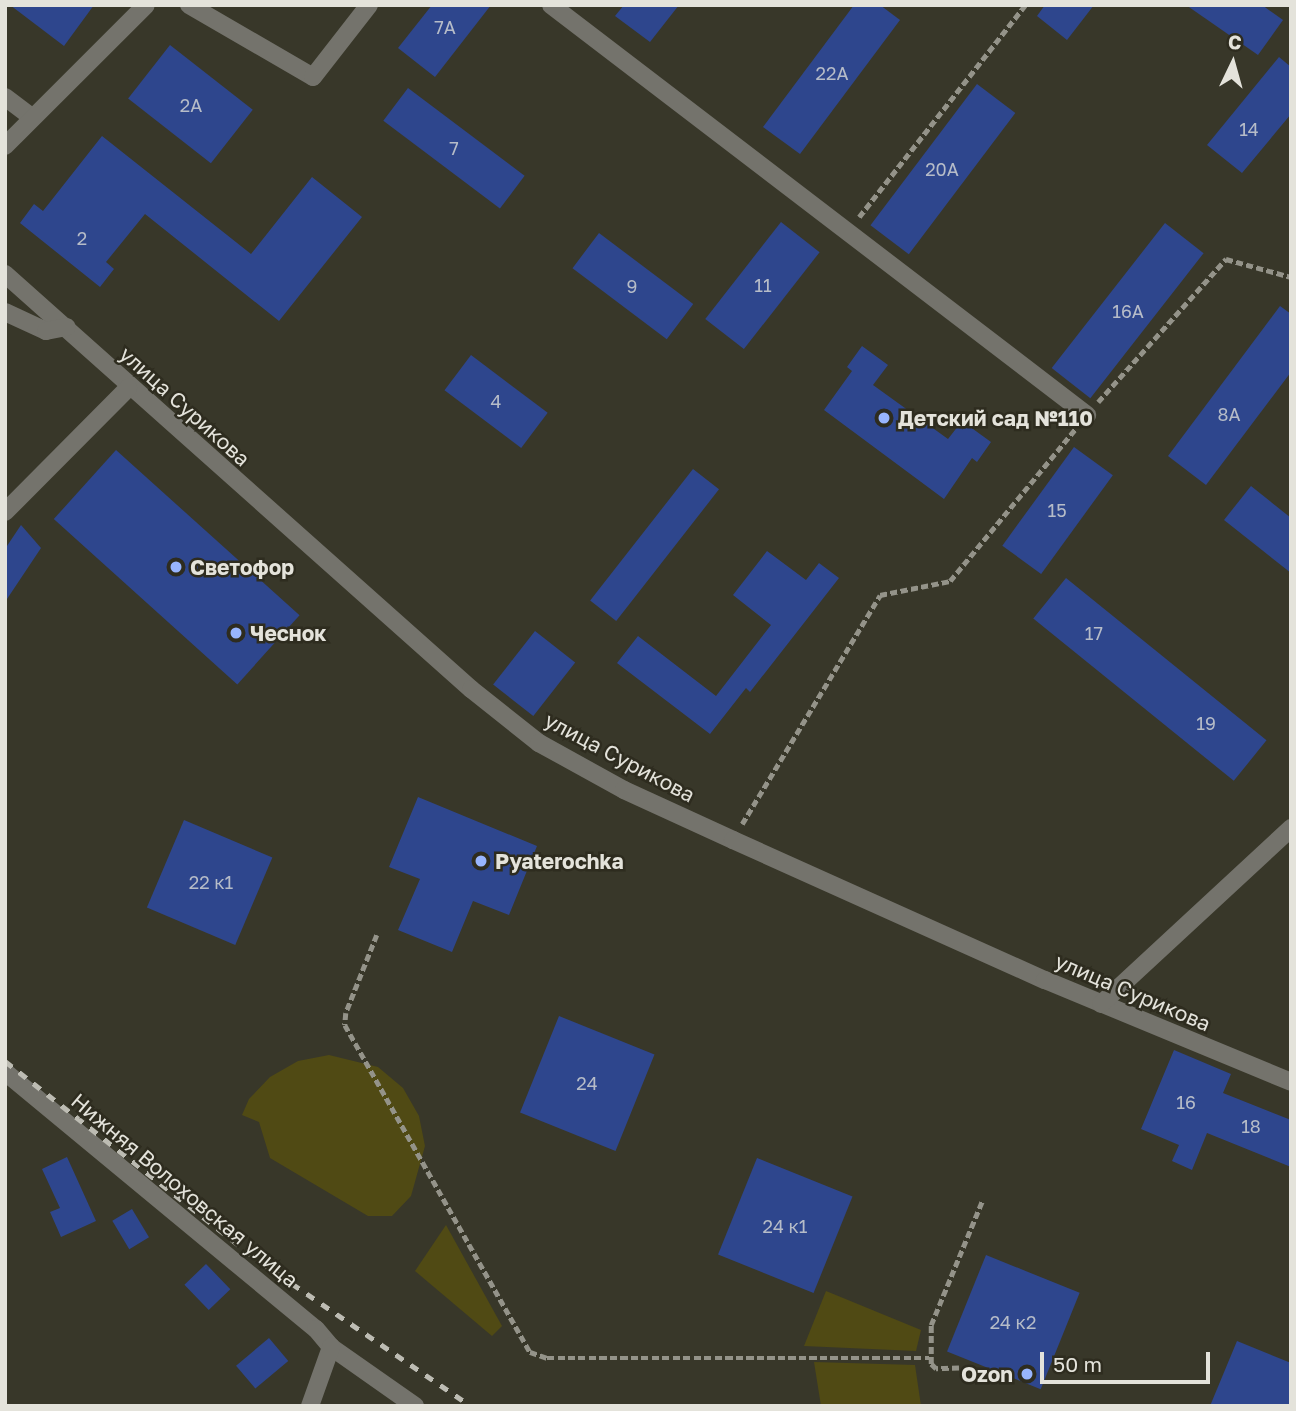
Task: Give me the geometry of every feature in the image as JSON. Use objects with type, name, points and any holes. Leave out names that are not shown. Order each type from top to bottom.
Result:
[{"type":"street","points":[[189,5],[313,77],[369,5]]},
{"type":"street","points":[[551,5],[1087,415]]},
{"type":"street","points":[[5,146],[135,8]]},
{"type":"street","points":[[5,97],[32,117]]},
{"type":"street","name":"улица Сурикова","points":[[5,274],[67,327],[128,388],[539,744],[624,790],[733,840],[1101,1003],[1291,1082]]},
{"type":"street","points":[[5,312],[46,331],[67,327]]},
{"type":"street","points":[[5,512],[128,388]]},
{"type":"street","points":[[1101,1003],[1290,829]]},
{"type":"street","name":"Нижняя Волоховская улица","points":[[5,1072],[316,1329],[331,1347],[415,1406]]},
{"type":"street","points":[[310,1406],[331,1347]]},
{"type":"path","points":[[848,232],[1025,5]]},
{"type":"path","points":[[733,840],[880,595],[950,581],[1087,415],[1226,259],[1291,277]]},
{"type":"path","points":[[377,935],[345,1025],[530,1352],[547,1358],[929,1357]]},
{"type":"path","points":[[959,1368],[936,1369],[929,1357],[931,1325],[982,1201]]},
{"type":"shaded area","points":[[329,1055],[378,1067],[403,1088],[419,1116],[425,1146],[411,1196],[392,1216],[368,1216],[270,1158],[259,1122],[242,1115],[249,1099],[270,1077],[298,1061]]},
{"type":"shaded area","points":[[446,1225],[502,1326],[492,1336],[415,1271]]},
{"type":"shaded area","points":[[826,1291],[921,1330],[916,1351],[804,1346]]},
{"type":"shaded area","points":[[814,1362],[915,1365],[921,1406],[821,1406]]},
{"type":"building","points":[[10,5],[94,5],[64,46]]},
{"type":"building","points":[[432,5],[491,5],[435,77],[398,48]]},
{"type":"building","points":[[624,5],[679,5],[650,42],[615,16]]},
{"type":"building","points":[[854,5],[880,5],[900,20],[800,154],[763,127]]},
{"type":"building","points":[[1045,5],[1094,5],[1067,40],[1037,16]]},
{"type":"building","points":[[1186,5],[1262,5],[1283,20],[1258,55]]},
{"type":"building","points":[[170,45],[253,110],[211,163],[128,99]]},
{"type":"building","points":[[1279,57],[1291,67],[1291,114],[1242,173],[1207,145]]},
{"type":"building","points":[[977,84],[1015,113],[909,254],[870,225]]},
{"type":"building","points":[[408,88],[525,176],[500,209],[383,121]]},
{"type":"building","points":[[102,136],[251,254],[312,177],[362,217],[279,321],[145,214],[106,262],[114,269],[100,287],[20,223],[34,204],[43,211]]},
{"type":"building","points":[[781,222],[820,252],[744,349],[705,319]]},
{"type":"building","points":[[1165,223],[1204,253],[1090,398],[1052,368]]},
{"type":"building","points":[[599,233],[693,304],[667,339],[573,268]]},
{"type":"building","points":[[1280,306],[1291,314],[1291,372],[1206,485],[1168,456]]},
{"type":"building","points":[[862,346],[888,365],[873,385],[948,439],[962,421],[991,442],[977,462],[972,458],[944,499],[824,410],[852,371],[847,367]]},
{"type":"building","points":[[471,355],[548,413],[521,448],[445,390]]},
{"type":"building","points":[[1074,447],[1113,475],[1041,574],[1002,546]]},
{"type":"building","name":"Светофор","points":[[116,450],[300,615],[237,684],[54,519]]},
{"type":"building","points":[[693,469],[719,489],[616,621],[590,601]]},
{"type":"building","points":[[1251,486],[1291,518],[1291,573],[1224,520]]},
{"type":"building","points":[[21,525],[41,548],[5,602],[5,549]]},
{"type":"building","points":[[767,551],[806,580],[819,563],[839,578],[750,692],[746,688],[710,734],[617,663],[638,636],[716,696],[771,625],[733,595]]},
{"type":"building","points":[[1066,578],[1267,740],[1234,781],[1033,618]]},
{"type":"building","points":[[535,631],[575,662],[533,716],[493,685]]},
{"type":"building","points":[[418,797],[537,846],[509,915],[473,901],[452,952],[398,930],[420,879],[389,867]]},
{"type":"building","points":[[184,820],[272,858],[235,945],[147,907]]},
{"type":"building","points":[[559,1016],[654,1055],[616,1151],[520,1112]]},
{"type":"building","points":[[1174,1050],[1231,1074],[1223,1093],[1291,1120],[1291,1167],[1207,1133],[1192,1170],[1172,1161],[1179,1145],[1141,1129]]},
{"type":"building","points":[[67,1157],[96,1221],[61,1237],[50,1212],[60,1208],[42,1169]]},
{"type":"building","points":[[757,1158],[852,1197],[814,1293],[718,1254]]},
{"type":"building","points":[[132,1209],[149,1237],[129,1249],[112,1221]]},
{"type":"building","points":[[986,1255],[1080,1293],[1041,1389],[947,1351]]},
{"type":"building","points":[[206,1264],[230,1289],[209,1310],[184,1285]]},
{"type":"building","points":[[269,1338],[288,1361],[255,1389],[236,1366]]},
{"type":"building","points":[[1237,1341],[1291,1363],[1291,1406],[1210,1406]]},
{"type":"railway","points":[[5,1061],[262,1263],[471,1406]]},
{"type":"place","name":"Детский сад №110","points":[[884,418]]},
{"type":"place","name":"Светофор","points":[[176,567]]},
{"type":"place","name":"Чеснок","points":[[236,633]]},
{"type":"place","name":"Pyaterochka","points":[[481,861]]},
{"type":"place","name":"Ozon","points":[[1027,1374]]}]
